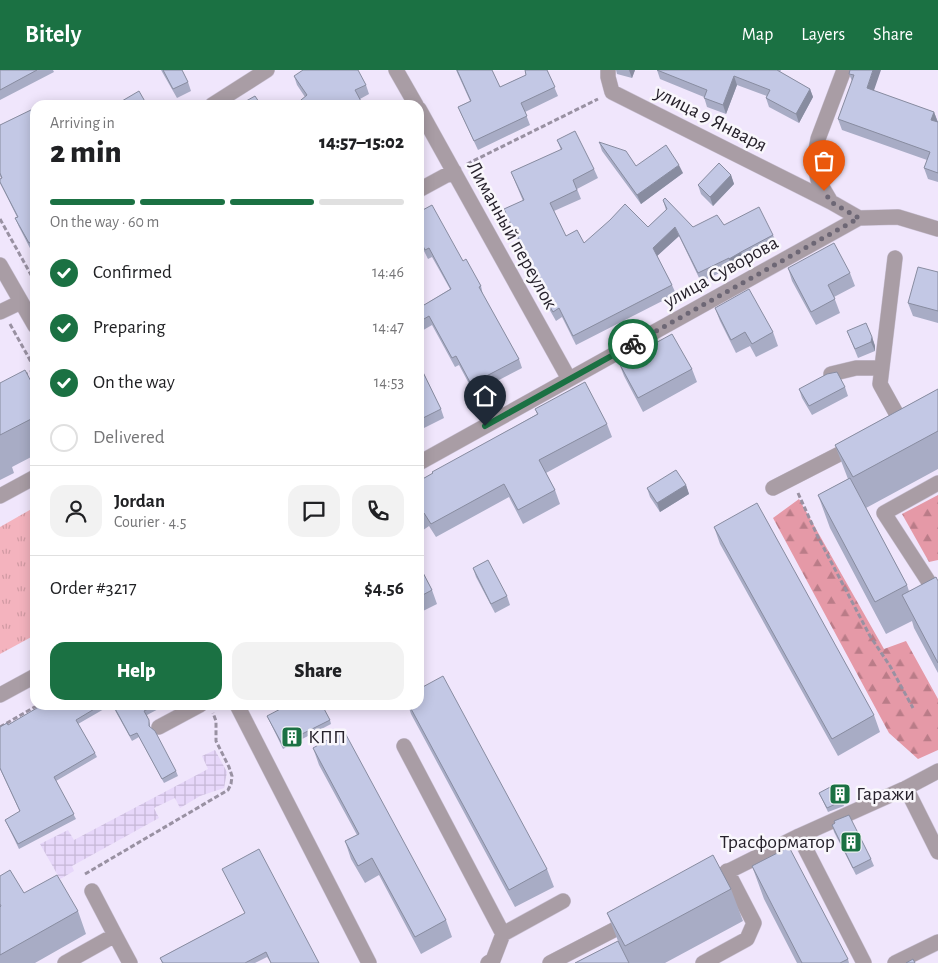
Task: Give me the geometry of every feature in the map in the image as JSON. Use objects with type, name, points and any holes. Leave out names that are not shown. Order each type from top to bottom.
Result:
[{"type":"street","points":[[220,100],[268,70]]},
{"type":"street","points":[[396,70],[413,100]]},
{"type":"street","points":[[608,70],[612,92]]},
{"type":"street","points":[[831,202],[818,180],[814,161],[818,139],[844,70]]},
{"type":"street","name":"улица 9 Января","points":[[612,92],[831,202],[859,218]]},
{"type":"street","name":"Лиманный переулок","points":[[424,119],[569,380]]},
{"type":"street","points":[[424,187],[454,171]]},
{"type":"street","points":[[859,218],[898,217],[938,228]]},
{"type":"street","name":"улица Суворова","points":[[424,460],[859,218]]},
{"type":"street","points":[[895,258],[880,384],[901,422]]},
{"type":"street","points":[[0,265],[30,317]]},
{"type":"street","points":[[4,317],[21,302]]},
{"type":"street","points":[[831,374],[856,368],[882,368]]},
{"type":"street","points":[[885,430],[918,415]]},
{"type":"street","points":[[773,488],[868,439]]},
{"type":"street","points":[[0,496],[30,481]]},
{"type":"street","points":[[938,483],[884,513],[934,590],[938,592]]},
{"type":"street","points":[[0,695],[30,679]]},
{"type":"street","points":[[160,727],[191,710]]},
{"type":"street","points":[[240,710],[369,963]]},
{"type":"street","points":[[404,746],[503,934]]},
{"type":"street","points":[[692,890],[799,836],[906,788],[938,771]]},
{"type":"street","points":[[906,788],[938,852]]},
{"type":"street","points":[[799,836],[864,963]]},
{"type":"street","points":[[703,963],[746,939],[754,924],[728,871]]},
{"type":"street","points":[[92,891],[130,963]]},
{"type":"street","points":[[488,963],[493,960],[503,934],[563,901]]},
{"type":"street","points":[[550,963],[648,913]]},
{"type":"street","points":[[65,963],[115,935]]},
{"type":"street","points":[[895,963],[938,942]]},
{"type":"path","points":[[454,171],[612,92]]},
{"type":"path","points":[[0,218],[30,273]]},
{"type":"path","points":[[4,317],[30,361]]},
{"type":"path","points":[[18,378],[30,372]]},
{"type":"path","points":[[792,478],[818,535],[870,636],[890,666],[913,708]]},
{"type":"path","points":[[0,727],[30,710]]},
{"type":"path","points":[[92,891],[83,875],[228,790],[232,776],[216,741],[216,721],[212,710]]},
{"type":"shaded area","points":[[215,750],[227,772],[224,788],[200,796],[180,808],[175,798],[154,808],[159,818],[72,866],[74,871],[60,879],[40,844],[68,830],[74,840],[208,769],[202,756]]},
{"type":"green space","points":[[938,495],[938,560],[929,562],[902,514]]},
{"type":"green space","points":[[799,499],[884,649],[906,641],[938,699],[938,750],[918,759],[889,733],[773,518]]},
{"type":"green space","points":[[30,510],[30,638],[0,654],[0,527]]},
{"type":"building","points":[[0,70],[37,70],[0,90]]},
{"type":"building","points":[[163,70],[182,70],[188,82],[173,89]]},
{"type":"building","points":[[303,70],[358,70],[366,85],[355,90],[360,100],[301,100],[307,95],[294,76]]},
{"type":"building","points":[[457,70],[492,70],[500,87],[526,75],[525,70],[547,70],[555,87],[521,103],[527,116],[474,141],[458,107],[471,101]]},
{"type":"building","points":[[657,70],[777,70],[810,89],[796,114],[766,98],[770,90],[734,76],[723,105],[704,98],[707,90]]},
{"type":"building","points":[[850,70],[873,70],[867,88],[934,112],[931,120],[938,122],[938,173],[924,168],[930,152],[838,119],[854,75],[849,74]]},
{"type":"building","points":[[139,91],[144,100],[124,100]]},
{"type":"building","points":[[255,96],[258,100],[248,100]]},
{"type":"building","points":[[30,110],[29,243],[15,218],[18,217],[0,182],[2,178],[0,173],[0,125]]},
{"type":"building","points":[[575,131],[594,169],[573,180],[577,190],[550,203],[566,236],[577,230],[584,243],[625,204],[648,227],[667,209],[663,200],[665,198],[693,227],[717,215],[724,225],[759,207],[773,235],[729,259],[698,273],[675,227],[653,248],[672,285],[573,336],[559,308],[553,312],[541,291],[543,289],[526,258],[528,257],[504,209],[524,200],[511,172],[562,149],[557,140]]},
{"type":"building","points":[[599,142],[626,151],[636,166],[666,145],[679,165],[637,195]]},
{"type":"building","points":[[719,163],[731,175],[710,197],[698,185]]},
{"type":"building","points":[[432,205],[463,261],[466,259],[481,286],[479,287],[519,359],[471,384],[456,356],[452,358],[429,316],[424,319],[424,305],[451,289],[429,248],[425,250],[424,248],[424,209]]},
{"type":"building","points":[[834,243],[850,273],[828,285],[835,299],[811,312],[788,268]]},
{"type":"building","points":[[918,267],[938,272],[938,311],[908,303]]},
{"type":"building","points":[[749,289],[773,332],[752,344],[745,332],[731,340],[715,308]]},
{"type":"building","points":[[866,323],[872,337],[871,342],[855,349],[847,331]]},
{"type":"building","points":[[672,334],[692,369],[638,398],[619,363]]},
{"type":"building","points":[[25,370],[30,380],[30,420],[0,435],[0,383]]},
{"type":"building","points":[[837,372],[845,387],[809,406],[799,389],[827,374]]},
{"type":"building","points":[[424,374],[441,409],[424,418]]},
{"type":"building","points":[[585,382],[607,424],[539,460],[555,490],[518,510],[504,484],[431,524],[424,513],[424,478],[538,414],[535,409]]},
{"type":"building","points":[[938,389],[938,431],[853,477],[835,445]]},
{"type":"building","points":[[676,470],[686,485],[657,503],[647,488]]},
{"type":"building","points":[[850,478],[907,585],[875,602],[818,495]]},
{"type":"building","points":[[757,503],[874,715],[832,739],[714,527]]},
{"type":"building","points":[[488,560],[507,596],[491,604],[473,568]]},
{"type":"building","points":[[424,575],[432,590],[424,594]]},
{"type":"building","points":[[936,577],[938,581],[938,663],[902,595]]},
{"type":"building","points":[[443,676],[547,869],[509,890],[412,710],[424,710],[424,686]]},
{"type":"building","points":[[34,710],[93,710],[76,720],[95,753],[54,777],[74,814],[18,844],[5,820],[20,811],[0,768],[0,727],[7,723],[8,725]]},
{"type":"building","points":[[116,710],[146,710],[144,711],[149,720],[149,726],[155,731],[176,771],[162,779],[137,733],[130,736]]},
{"type":"building","name":"КПП","points":[[278,710],[325,710],[330,720],[282,744],[267,716]]},
{"type":"building","points":[[344,731],[446,920],[415,937],[372,858],[358,866],[345,841],[359,834],[313,748]]},
{"type":"building","points":[[834,785],[842,801],[827,808],[819,793]]},
{"type":"building","name":"Трасформатор","points":[[849,815],[871,859],[853,868],[832,825],[835,823],[834,821]]},
{"type":"building","points":[[789,847],[848,959],[840,963],[802,963],[752,866]]},
{"type":"building","points":[[259,849],[319,963],[271,963],[266,952],[245,963],[163,963],[160,958],[245,913],[222,869]]},
{"type":"building","points":[[713,855],[731,889],[625,946],[607,913]]},
{"type":"building","points":[[10,870],[24,893],[57,875],[78,911],[0,955],[0,876]]},
{"type":"building","points":[[618,941],[629,963],[575,963]]},
{"type":"building","points":[[913,959],[915,963],[906,963]]},
{"type":"way so far","points":[[633,344],[859,218],[831,202],[824,191]]},
{"type":"place","name":"КПП","points":[[292,737]]},
{"type":"place","name":"Гаражи","points":[[840,794]]},
{"type":"place","name":"Трасформатор","points":[[851,842]]},
{"type":"route","points":[[485,426],[633,344]]}]
